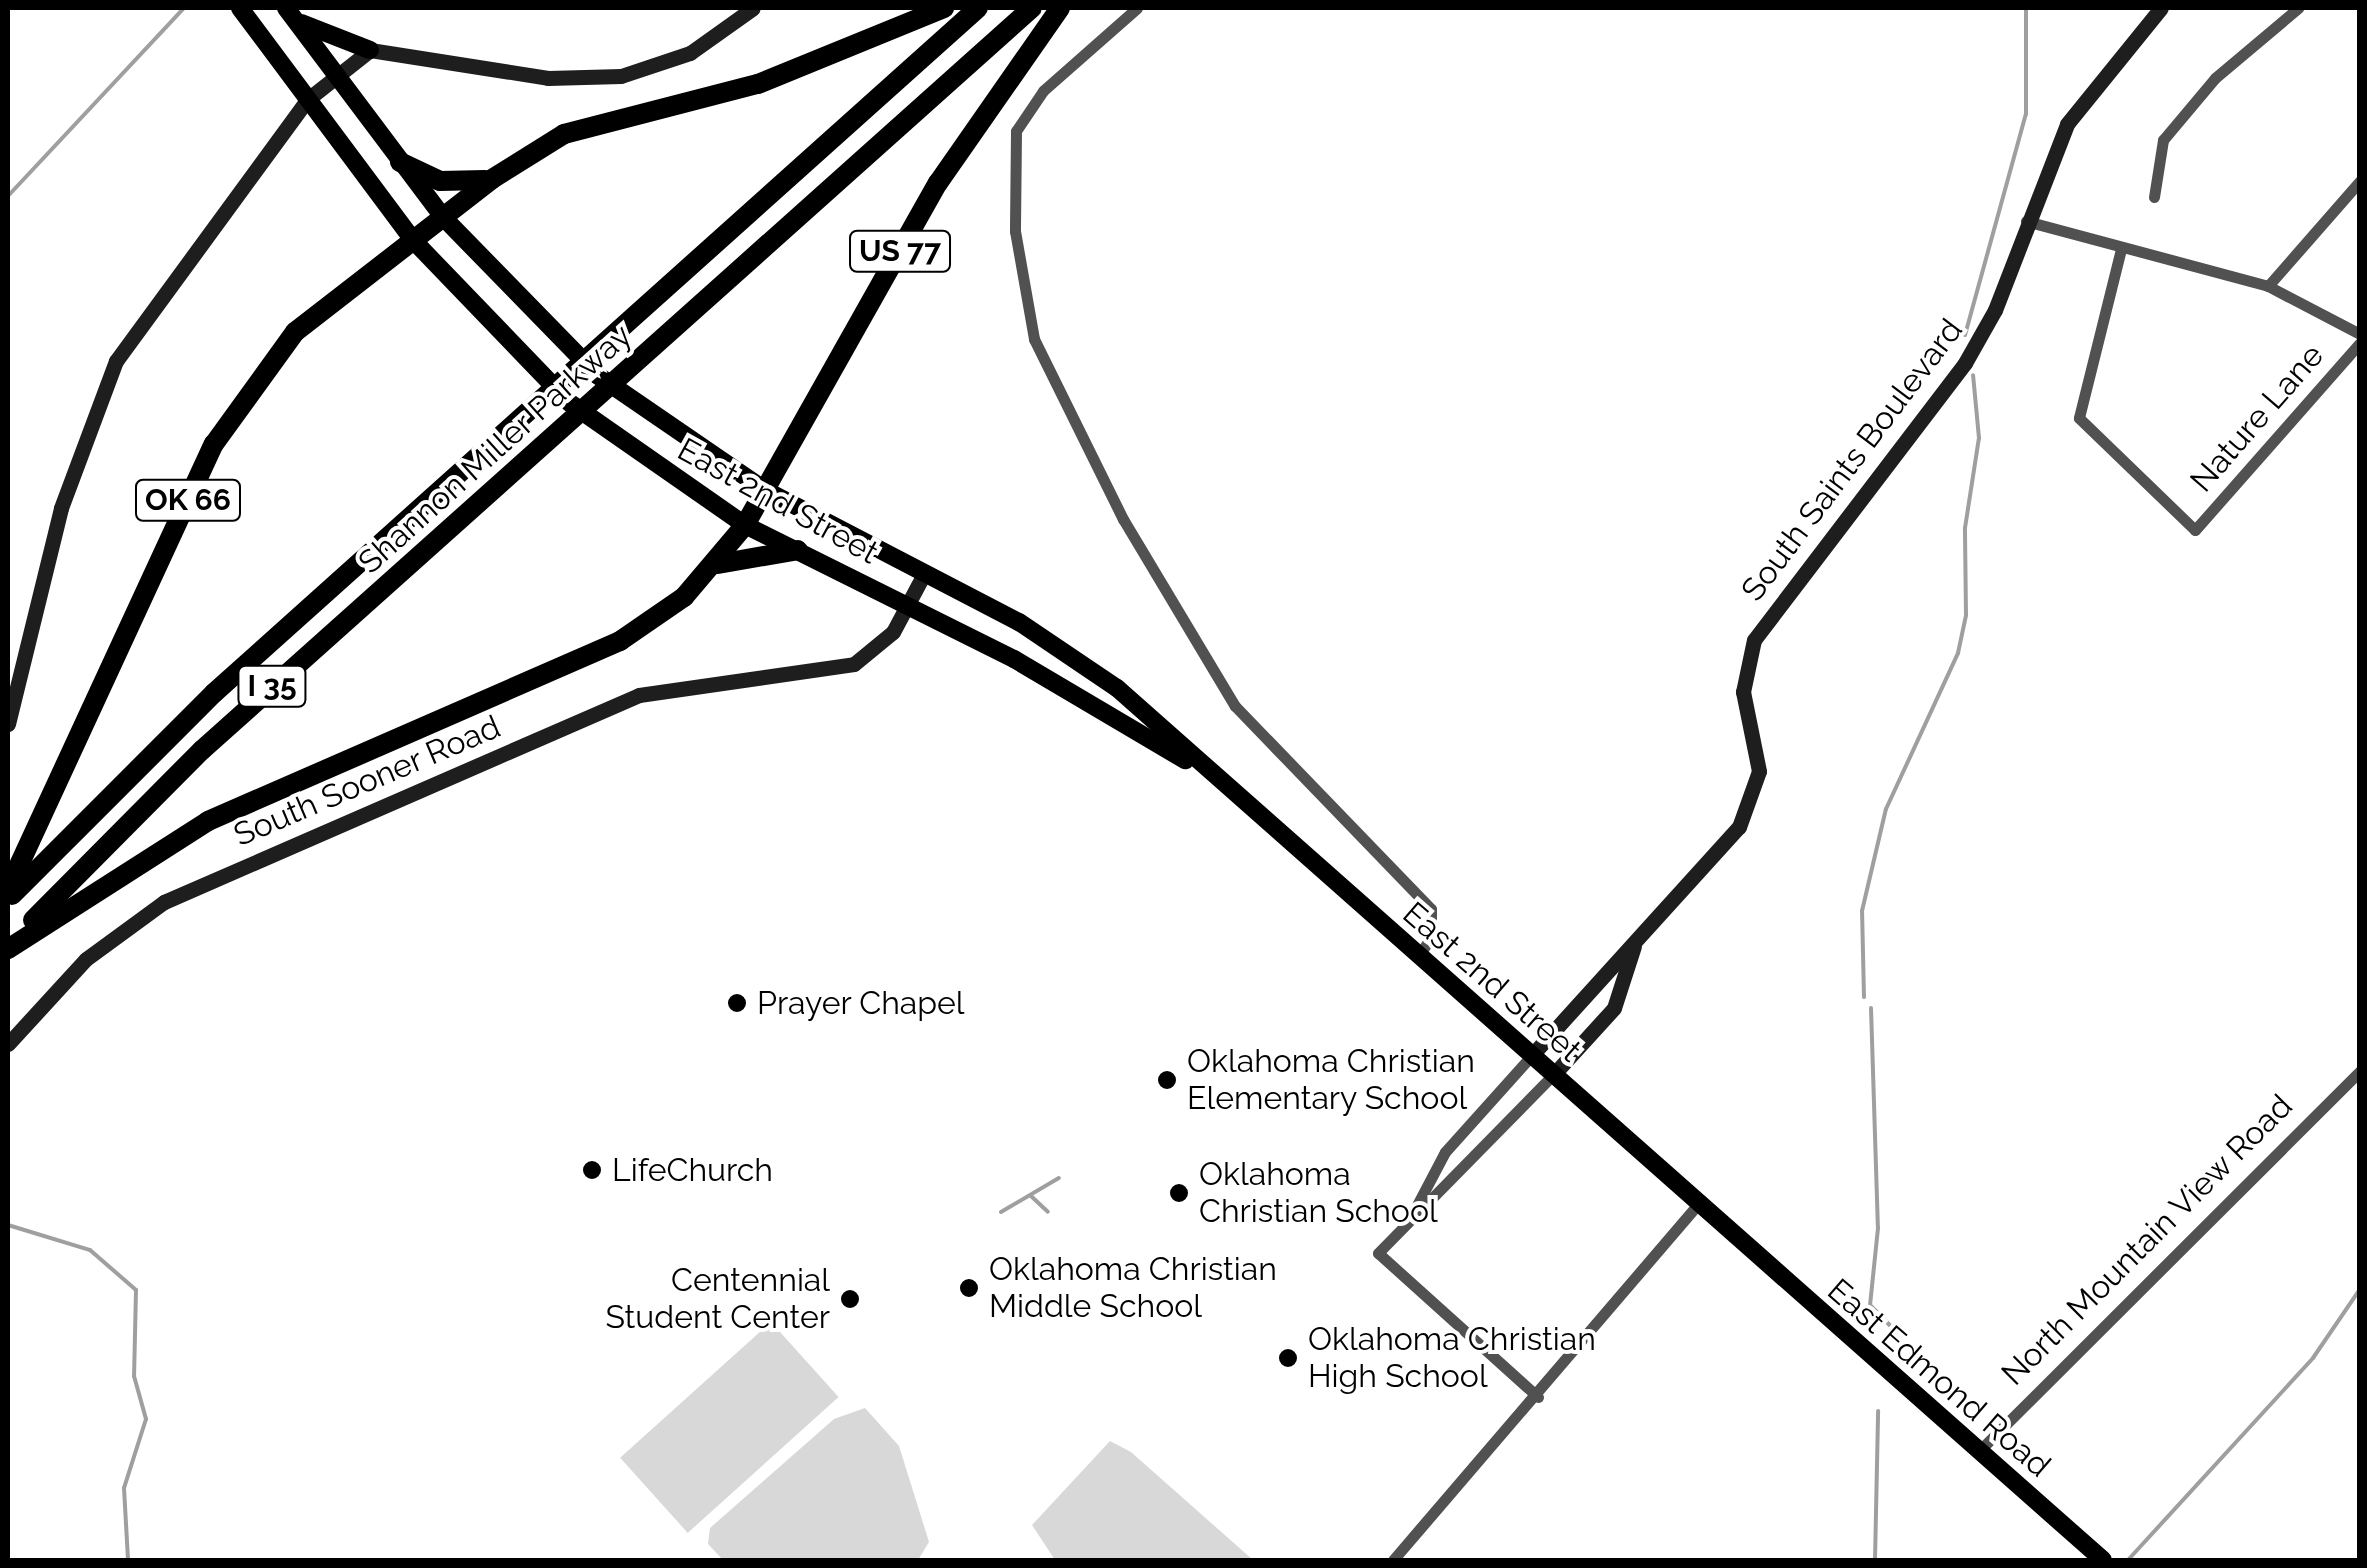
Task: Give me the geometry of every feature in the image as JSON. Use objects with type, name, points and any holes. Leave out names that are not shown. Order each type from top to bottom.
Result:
[{"type":"highway","points":[[442,216],[492,178],[564,134],[758,84],[944,8]]},
{"type":"highway","name":"Shannon Miller Parkway","points":[[8,900],[214,692],[978,8]]},
{"type":"highway","name":"Shannon Miller Parkway","points":[[8,947],[202,750],[1032,8]]},
{"type":"highway","name":"US 77","points":[[745,524],[947,170],[1060,8]]},
{"type":"highway","points":[[400,162],[440,181],[492,178]]},
{"type":"highway","name":"OK 66","points":[[8,889],[235,408],[296,332],[442,216]]},
{"type":"highway","points":[[8,947],[208,821],[620,641],[712,568],[745,524]]},
{"type":"highway","points":[[712,568],[749,553],[798,550]]},
{"type":"main road","name":"East 2nd Street","points":[[240,8],[412,239],[514,352],[625,447],[745,524],[908,606],[1207,772]]},
{"type":"main road","name":"East 2nd Street","points":[[291,14],[442,216],[539,324],[654,420],[765,490]]},
{"type":"main road","points":[[291,14],[370,50]]},
{"type":"main road","points":[[765,490],[925,572]]},
{"type":"main road","name":"East 2nd Street","points":[[925,572],[1117,688],[1207,772],[1554,1074],[1735,1240]]},
{"type":"main road","name":"East Edmond Road","points":[[1735,1240],[2103,1560]]},
{"type":"street","points":[[8,724],[66,490],[116,361],[308,99],[370,50],[548,78],[621,76],[690,53],[753,8]]},
{"type":"street","points":[[1136,8],[1042,91],[1016,131],[1015,231],[1034,339],[1122,518],[1225,693],[1277,759],[1431,908],[1431,937],[1418,956]]},
{"type":"street","name":"South Saints Boulevard","points":[[1538,1397],[1378,1253],[1414,1210],[1445,1152],[1634,946],[1750,808],[1758,749],[1743,692],[1754,640],[1964,362],[2067,124],[2161,8]]},
{"type":"street","points":[[2154,197],[2164,140],[2215,78],[2298,8]]},
{"type":"street","points":[[2268,286],[2360,181]]},
{"type":"street","points":[[2026,221],[2268,286],[2360,334]]},
{"type":"street","name":"Nature Lane","points":[[2121,249],[2078,418],[2195,530],[2360,342]]},
{"type":"street","name":"South Sooner Road","points":[[8,1044],[119,931],[224,872],[639,695],[800,672],[866,658],[908,606],[925,572]]},
{"type":"street","name":"South Saints Boulevard","points":[[1414,1210],[1469,1168],[1614,1008],[1634,946]]},
{"type":"street","name":"North Mountain View Road","points":[[1978,1452],[2360,1071]]},
{"type":"street","points":[[1393,1560],[1538,1397],[1696,1204]]},
{"type":"shaded area","points":[[771,1322],[839,1397],[688,1533],[620,1458]]},
{"type":"shaded area","points":[[865,1408],[899,1446],[929,1542],[918,1560],[723,1560],[708,1544],[710,1528],[834,1419]]},
{"type":"shaded area","points":[[1110,1441],[1131,1452],[1253,1560],[1055,1560],[1032,1525]]},
{"type":"waterway","points":[[8,196],[184,8]]},
{"type":"waterway","points":[[1965,335],[2026,114],[2026,8]]},
{"type":"waterway","points":[[1864,997],[1862,911],[1886,809],[1958,653],[1966,615],[1965,528],[1979,438],[1973,375]]},
{"type":"waterway","points":[[1871,1008],[1878,1228],[1870,1305],[1920,1356],[1915,1365]]},
{"type":"waterway","points":[[1001,1212],[1059,1178]]},
{"type":"waterway","points":[[1031,1196],[1048,1212]]},
{"type":"waterway","points":[[8,1225],[90,1250],[136,1290],[134,1376],[146,1419],[124,1488],[128,1560]]},
{"type":"waterway","points":[[2128,1560],[2313,1358],[2360,1289]]},
{"type":"waterway","points":[[1875,1560],[1878,1411]]},
{"type":"place","name":"Prayer Chapel","points":[[737,1003]]},
{"type":"place","name":"Oklahoma Christian Elementary School","points":[[1167,1080]]},
{"type":"place","name":"LifeChurch","points":[[592,1170]]},
{"type":"place","name":"Oklahoma Christian School","points":[[1179,1193]]},
{"type":"place","name":"Oklahoma Christian Middle School","points":[[969,1288]]},
{"type":"place","name":"Centennial Student Center","points":[[850,1299]]},
{"type":"place","name":"Oklahoma Christian High School","points":[[1288,1358]]}]
